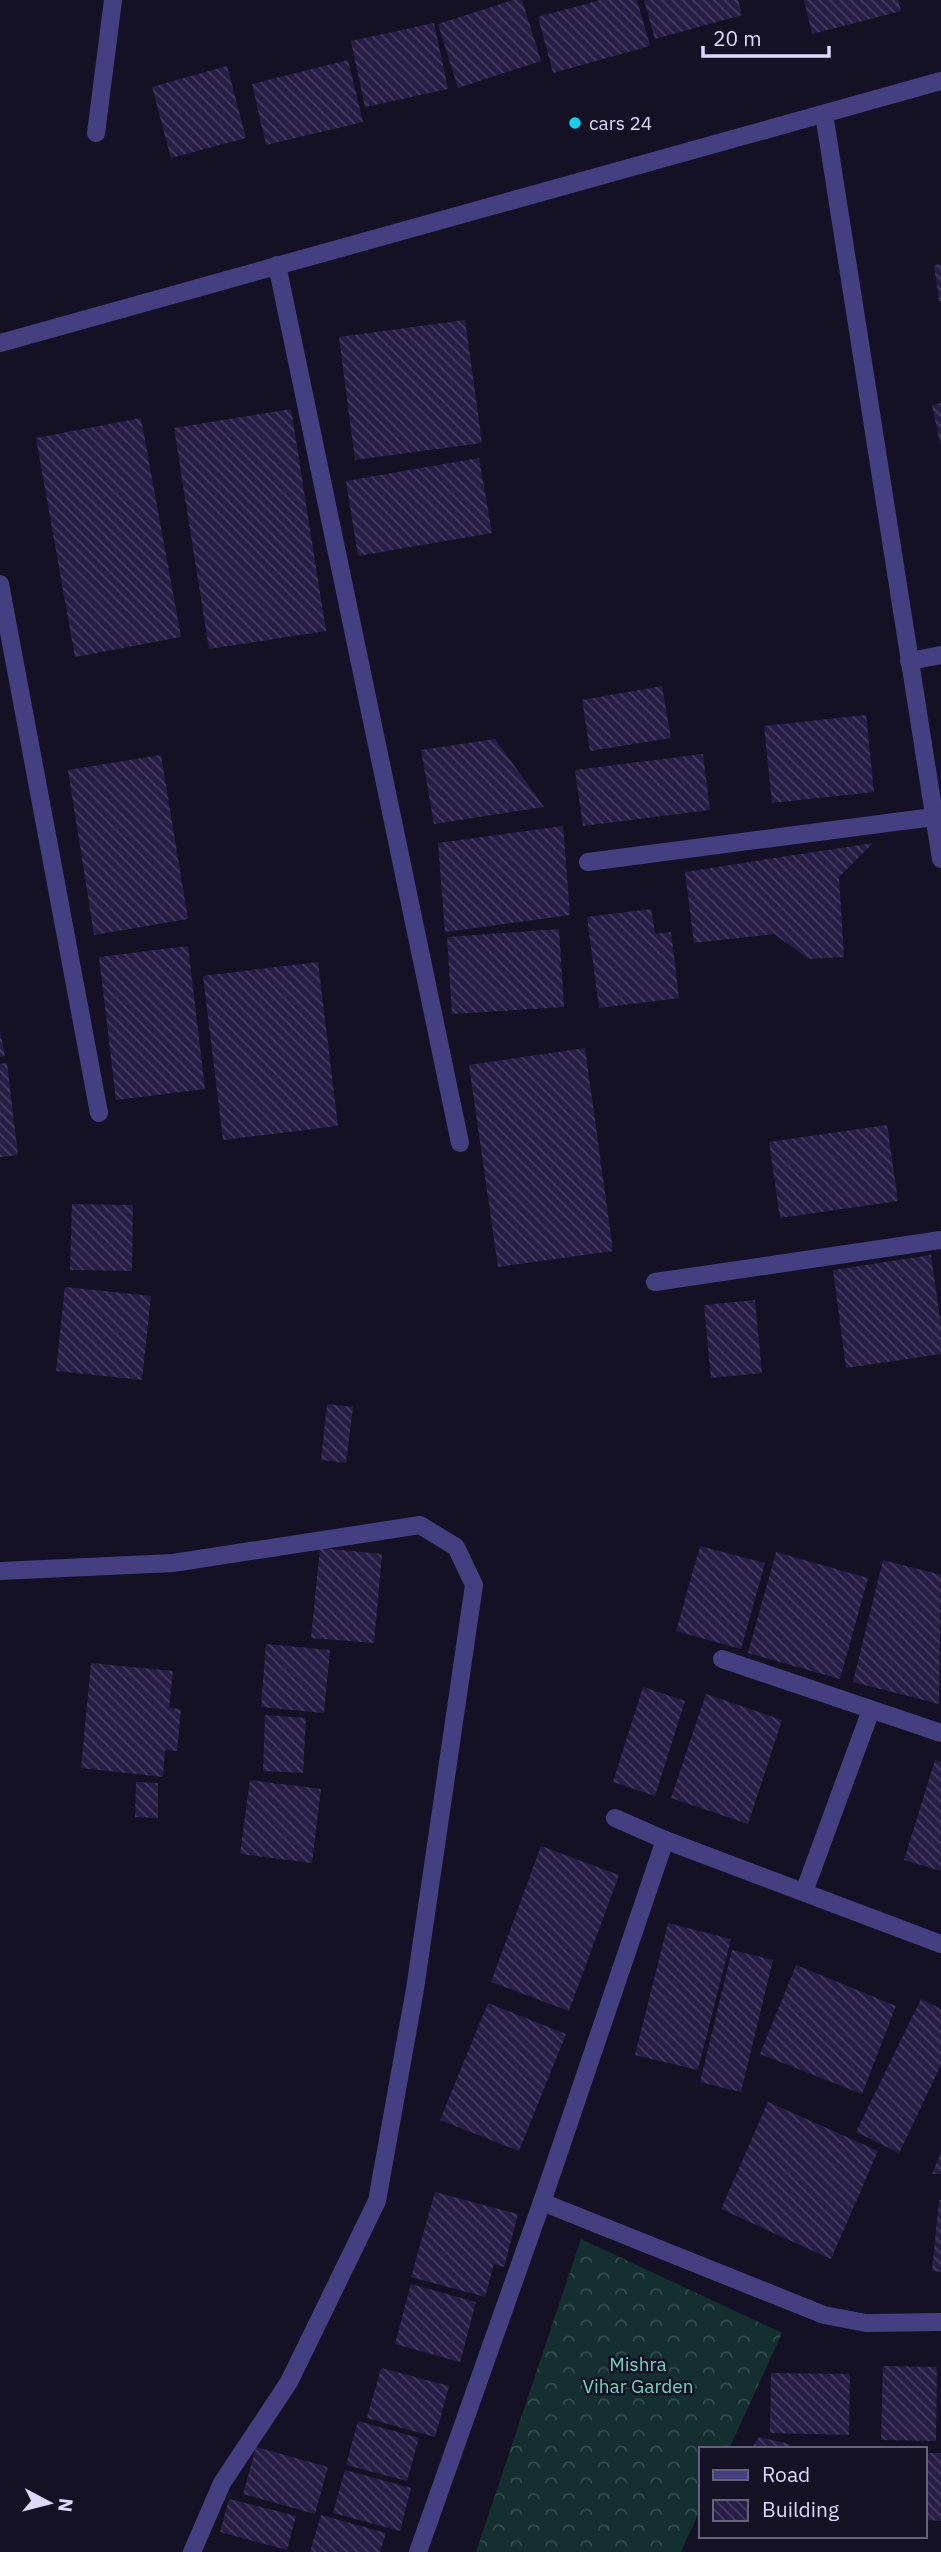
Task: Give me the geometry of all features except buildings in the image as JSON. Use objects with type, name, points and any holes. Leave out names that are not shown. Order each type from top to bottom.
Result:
[{"type":"street","points":[[96,133],[113,0]]},
{"type":"street","points":[[0,343],[941,81]]},
{"type":"street","points":[[824,114],[941,859]]},
{"type":"street","points":[[277,265],[460,1143]]},
{"type":"street","points":[[0,584],[99,1113]]},
{"type":"street","points":[[909,661],[941,655]]},
{"type":"street","points":[[588,862],[933,817]]},
{"type":"street","points":[[655,1282],[941,1240]]},
{"type":"street","points":[[0,1571],[173,1563],[420,1525],[456,1547],[474,1585],[415,1989],[377,2201],[289,2382],[222,2483],[192,2552]]},
{"type":"street","points":[[722,1660],[941,1733]]},
{"type":"street","points":[[804,1892],[871,1710]]},
{"type":"street","points":[[615,1818],[665,1840],[941,1944]]},
{"type":"street","points":[[418,2552],[542,2202],[665,1840]]},
{"type":"street","points":[[542,2202],[824,2315],[866,2323],[941,2322]]},
{"type":"green space","name":"Mishra Vihar Garden","points":[[581,2239],[782,2333],[730,2447],[699,2447],[699,2512],[681,2552],[476,2552]]},
{"type":"place","name":"cars 24","points":[[575,123]]}]
